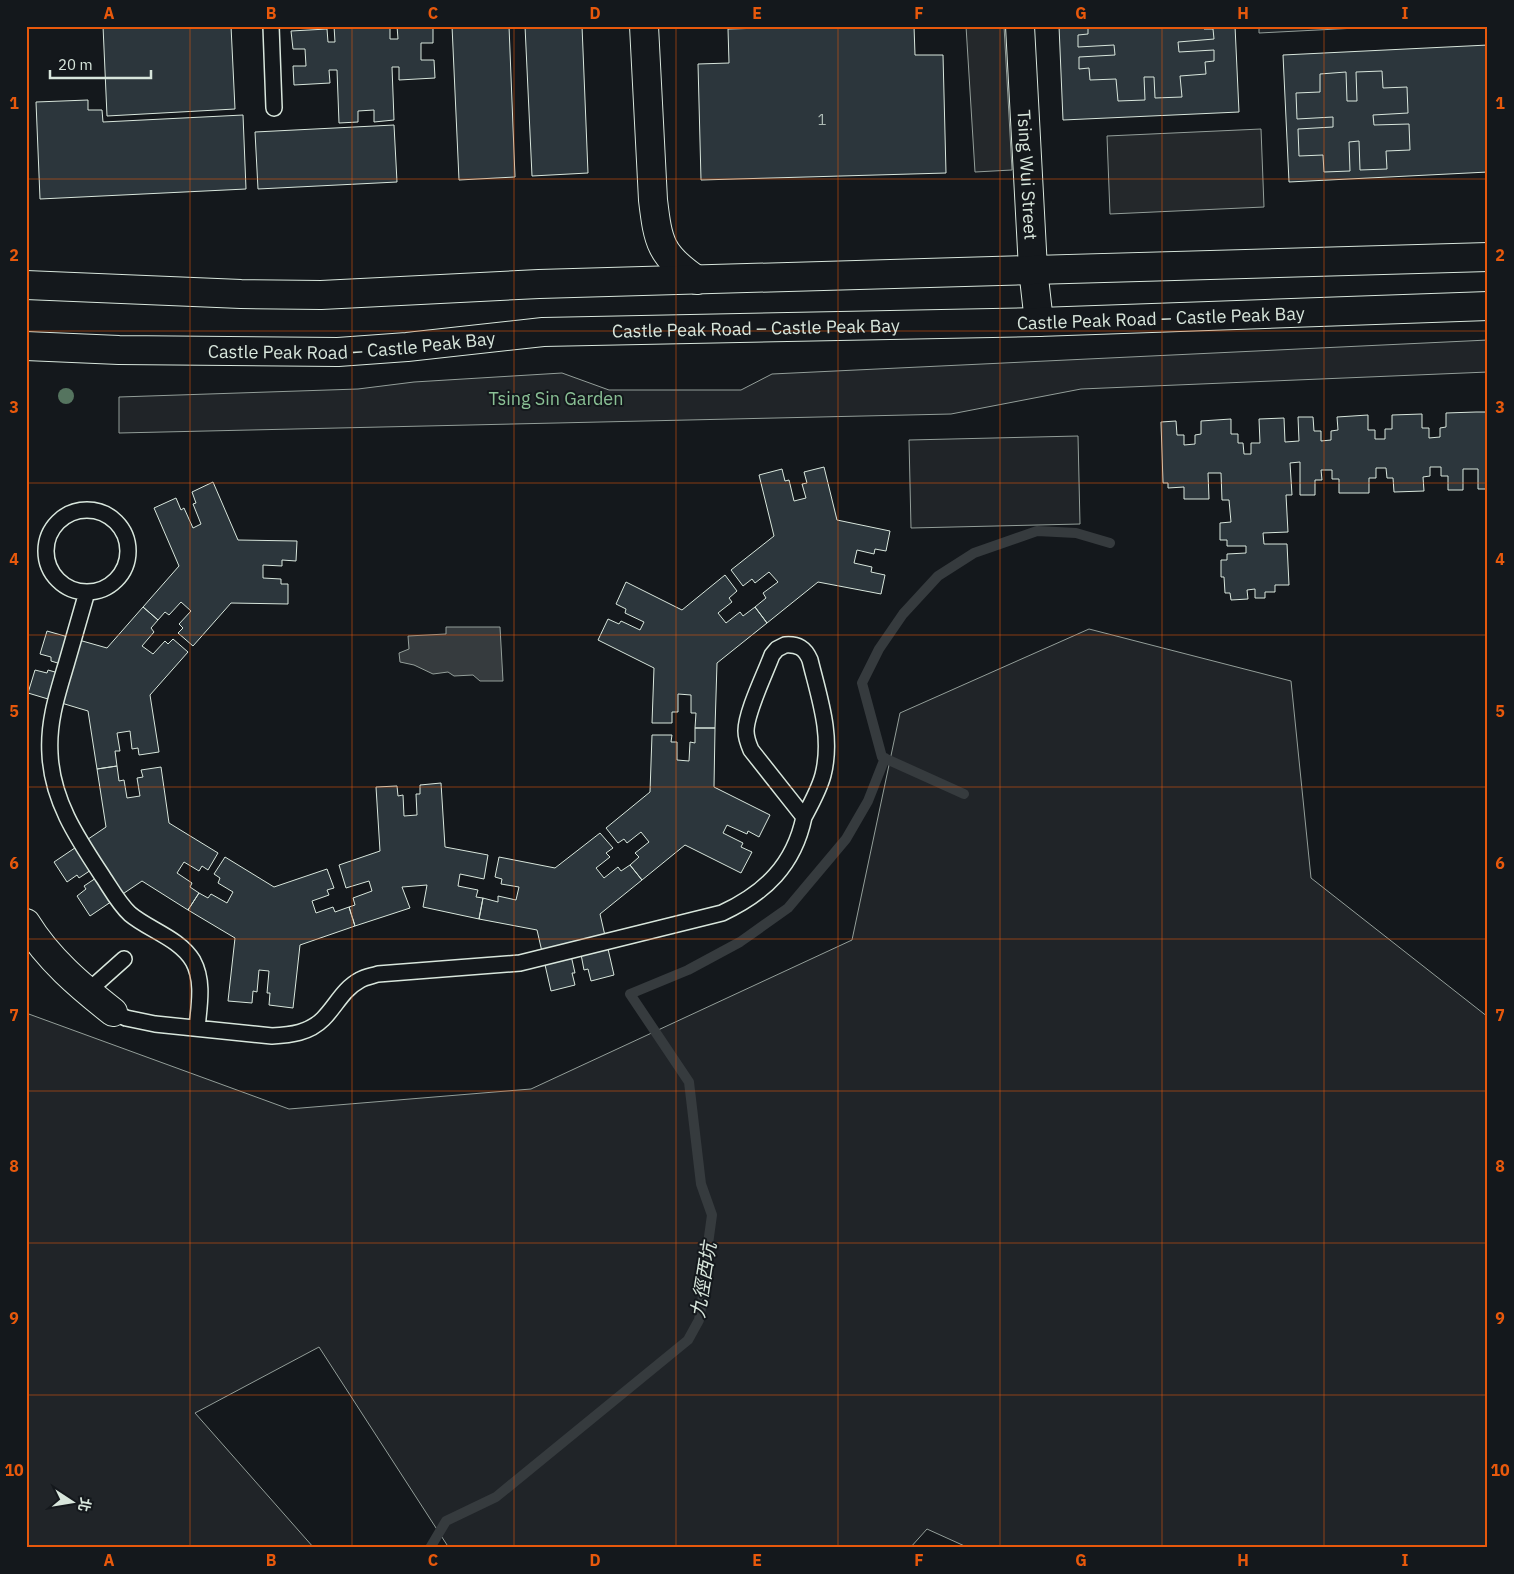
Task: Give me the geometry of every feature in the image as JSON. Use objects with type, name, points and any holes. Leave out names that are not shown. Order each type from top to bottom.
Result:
[{"type":"main road","points":[[644,26],[656,226],[664,250],[678,267],[697,280]]},
{"type":"main road","name":"Tsing Wui Street","points":[[1020,26],[1033,269],[1039,322]]},
{"type":"main road","points":[[26,285],[240,294],[321,295],[539,284],[1488,256]]},
{"type":"main road","name":"Castle Peak Road – Castle Peak Bay","points":[[26,346],[119,350],[338,352],[407,347],[543,332],[1039,322],[1488,306]]},
{"type":"main road","points":[[26,923],[57,963],[87,992],[113,1012]]},
{"type":"lane","points":[[271,26],[274,108]]},
{"type":"lane","points":[[87,509],[100,511],[112,517],[121,526],[127,538],[129,550],[121,575],[112,584],[100,590],[87,592],[74,590],[63,584],[54,575],[48,564],[46,551],[51,532],[63,517],[74,511],[87,509]]},
{"type":"lane","points":[[87,592],[52,711],[50,755],[56,790],[66,817],[76,836],[122,905],[136,918],[184,950],[193,962],[198,975],[200,990],[196,1028]]},
{"type":"lane","points":[[113,1012],[140,1022],[272,1036],[290,1035],[308,1030],[322,1020],[345,991],[360,980],[378,974],[520,963],[722,913],[743,903],[762,890],[778,873],[791,853],[801,832],[804,817],[815,797],[823,775],[827,752],[827,729],[807,652],[800,647],[785,645],[772,654],[748,716],[747,740],[754,754],[804,817]]},
{"type":"lane","points":[[87,992],[124,959]]},
{"type":"green space","points":[[1259,26],[1396,26],[1259,33]]},
{"type":"green space","name":"Tsing Sin Garden","points":[[1488,340],[1488,372],[1081,389],[951,414],[119,433],[119,397],[358,389],[414,382],[562,373],[609,390],[741,390],[772,374]]},
{"type":"green space","points":[[1078,436],[1080,524],[911,528],[909,440]]},
{"type":"green space","points":[[1089,629],[1291,681],[1311,878],[1488,1017],[1488,1548],[969,1548],[927,1529],[910,1548],[449,1548],[319,1347],[195,1413],[314,1548],[26,1548],[26,1013],[289,1109],[531,1089],[852,940],[900,713]]},
{"type":"shaded area","points":[[966,26],[1004,26],[1012,170],[975,172]]},
{"type":"shaded area","points":[[1261,129],[1264,207],[1110,214],[1107,136]]},
{"type":"shaded area","points":[[446,627],[500,627],[503,681],[480,681],[473,675],[454,676],[448,672],[433,674],[414,665],[400,662],[399,653],[409,649],[408,636],[446,634]]},
{"type":"building","points":[[103,26],[231,26],[235,109],[107,116]]},
{"type":"building","points":[[334,26],[390,26],[390,39],[398,39],[397,26],[433,26],[433,43],[421,43],[421,60],[434,60],[435,78],[399,80],[399,67],[392,67],[394,120],[374,122],[374,110],[358,111],[358,122],[339,123],[337,70],[329,70],[330,83],[294,85],[293,66],[306,66],[305,49],[293,49],[291,31],[327,29],[328,42],[335,42]]},
{"type":"building","points":[[452,26],[509,26],[515,177],[459,180]]},
{"type":"building","points":[[525,26],[582,26],[588,173],[532,176]]},
{"type":"building","points":[[914,26],[915,55],[943,55],[946,173],[701,180],[698,64],[729,63],[728,29]]},
{"type":"building","points":[[1059,26],[1235,26],[1239,112],[1063,120]]},
{"type":"building","points":[[1088,26],[1204,26],[1204,29],[1213,29],[1214,39],[1178,42],[1179,52],[1214,50],[1214,61],[1205,62],[1206,74],[1180,76],[1182,97],[1155,98],[1154,77],[1144,77],[1145,100],[1118,101],[1116,79],[1090,80],[1089,68],[1079,69],[1079,57],[1115,55],[1114,45],[1078,47],[1078,35],[1088,34]]},
{"type":"building","points":[[1488,45],[1488,172],[1289,182],[1283,55]]},
{"type":"building","points":[[1382,71],[1383,88],[1407,87],[1408,113],[1373,115],[1374,125],[1409,124],[1410,150],[1386,151],[1387,169],[1360,170],[1359,141],[1349,142],[1350,171],[1324,172],[1323,155],[1299,156],[1298,129],[1333,127],[1333,117],[1297,119],[1296,93],[1320,92],[1320,74],[1346,72],[1347,101],[1357,101],[1356,72]]},
{"type":"building","points":[[88,100],[88,110],[102,110],[103,122],[243,115],[246,189],[40,199],[36,102]]},
{"type":"building","points":[[394,125],[397,182],[258,189],[255,132]]},
{"type":"building","points":[[1488,412],[1488,489],[1478,489],[1478,469],[1463,469],[1463,490],[1448,490],[1448,476],[1441,476],[1441,467],[1430,467],[1430,476],[1423,477],[1424,491],[1394,492],[1393,478],[1387,478],[1386,468],[1376,468],[1376,478],[1369,478],[1369,493],[1339,493],[1339,479],[1332,479],[1332,470],[1321,470],[1322,480],[1315,480],[1315,495],[1300,495],[1300,462],[1290,463],[1292,495],[1286,495],[1288,532],[1263,533],[1264,544],[1287,544],[1289,585],[1275,585],[1275,592],[1265,592],[1265,598],[1255,598],[1255,589],[1247,590],[1248,599],[1231,600],[1230,593],[1225,593],[1224,577],[1221,577],[1221,560],[1227,560],[1227,554],[1246,553],[1246,546],[1227,546],[1227,540],[1220,540],[1220,523],[1231,522],[1229,500],[1222,500],[1221,473],[1208,473],[1209,499],[1184,499],[1184,487],[1168,488],[1168,483],[1163,483],[1161,422],[1176,421],[1177,435],[1184,435],[1184,445],[1195,444],[1195,435],[1201,434],[1201,421],[1231,419],[1231,434],[1238,434],[1238,443],[1243,443],[1244,454],[1251,454],[1251,443],[1260,443],[1259,419],[1284,418],[1285,442],[1299,441],[1298,417],[1313,417],[1314,431],[1321,431],[1321,441],[1331,440],[1331,431],[1338,430],[1337,417],[1368,415],[1368,430],[1375,430],[1375,439],[1385,439],[1385,429],[1392,429],[1392,415],[1422,414],[1422,428],[1429,428],[1429,438],[1440,437],[1440,428],[1446,427],[1446,413]]},
{"type":"building","points":[[824,467],[837,520],[890,531],[886,551],[875,549],[874,554],[857,550],[854,563],[872,567],[871,572],[885,575],[881,594],[818,582],[767,623],[755,607],[766,598],[763,593],[778,582],[769,572],[755,583],[752,579],[743,586],[731,570],[774,536],[759,475],[782,469],[785,481],[789,480],[794,501],[806,498],[802,484],[807,483],[804,472]]},
{"type":"building","points":[[213,482],[238,540],[297,541],[296,561],[282,560],[282,566],[263,565],[263,578],[281,579],[281,584],[288,584],[288,604],[231,603],[193,646],[178,633],[183,628],[179,624],[191,611],[181,602],[169,615],[165,612],[158,620],[143,607],[179,566],[154,508],[176,498],[181,510],[184,508],[193,528],[201,524],[193,504],[196,503],[192,492]]},
{"type":"building","points":[[725,575],[737,591],[729,598],[732,602],[718,613],[726,623],[740,612],[743,616],[755,607],[767,623],[717,663],[715,728],[695,728],[696,713],[691,713],[691,695],[678,694],[678,712],[672,712],[672,723],[652,723],[654,668],[598,640],[608,619],[619,624],[621,621],[640,630],[644,622],[625,613],[626,609],[616,604],[626,582],[682,610]]},
{"type":"building","points":[[143,607],[158,620],[151,628],[154,632],[142,646],[153,654],[165,641],[168,644],[173,639],[188,652],[150,695],[159,752],[139,755],[138,748],[132,749],[130,731],[117,733],[120,751],[115,751],[117,766],[97,769],[88,711],[28,693],[35,670],[47,673],[48,670],[69,676],[71,667],[51,661],[51,657],[40,654],[47,631],[107,648]]},
{"type":"building","points":[[695,728],[715,728],[714,787],[770,815],[759,837],[748,831],[747,834],[727,825],[723,833],[743,843],[741,847],[752,852],[741,873],[685,845],[642,880],[630,865],[639,857],[635,853],[649,842],[641,832],[627,843],[624,839],[618,843],[606,828],[650,792],[652,735],[672,735],[671,742],[677,742],[677,760],[689,761],[690,742],[695,743]]},
{"type":"building","points":[[117,766],[119,781],[124,780],[127,798],[140,796],[137,778],[143,777],[141,770],[161,767],[169,823],[218,853],[208,870],[202,866],[199,871],[184,862],[177,873],[192,883],[190,887],[199,893],[188,910],[142,881],[90,916],[77,896],[86,889],[84,886],[102,874],[97,866],[79,878],[77,875],[67,882],[54,862],[106,827],[97,769]]},
{"type":"building","points":[[441,783],[445,847],[488,855],[484,879],[460,874],[458,886],[478,890],[476,897],[483,898],[479,919],[423,907],[427,885],[402,887],[410,908],[355,926],[349,907],[355,905],[353,898],[372,891],[369,881],[346,888],[339,865],[380,851],[376,787],[397,786],[398,796],[403,795],[404,816],[417,815],[416,794],[420,794],[420,785]]},
{"type":"building","points":[[600,833],[613,848],[606,853],[610,857],[596,868],[604,878],[618,867],[621,871],[630,865],[642,880],[600,914],[614,975],[591,981],[588,969],[584,970],[580,949],[570,951],[575,973],[572,973],[575,985],[551,991],[537,930],[479,919],[483,898],[498,902],[498,896],[516,900],[519,887],[501,884],[502,879],[495,877],[499,857],[555,868]]},
{"type":"building","points":[[225,857],[274,887],[327,869],[334,888],[327,890],[329,895],[312,901],[316,913],[333,907],[335,912],[349,907],[355,926],[300,945],[293,1008],[269,1005],[270,993],[267,993],[269,971],[259,970],[257,992],[253,991],[252,1003],[228,1001],[235,938],[188,910],[199,893],[208,898],[211,894],[227,903],[233,892],[218,883],[220,878],[214,874]]},
{"type":"waterway","points":[[964,794],[882,757],[862,683],[879,649],[903,614],[938,576],[974,553],[1037,531],[1076,533],[1110,543]]},
{"type":"waterway","name":"九徑西坑","points":[[430,1548],[446,1521],[496,1497],[688,1340],[699,1320],[712,1215],[701,1184],[689,1082],[630,994],[688,970],[740,942],[788,908],[846,839],[868,801],[885,758]]}]
